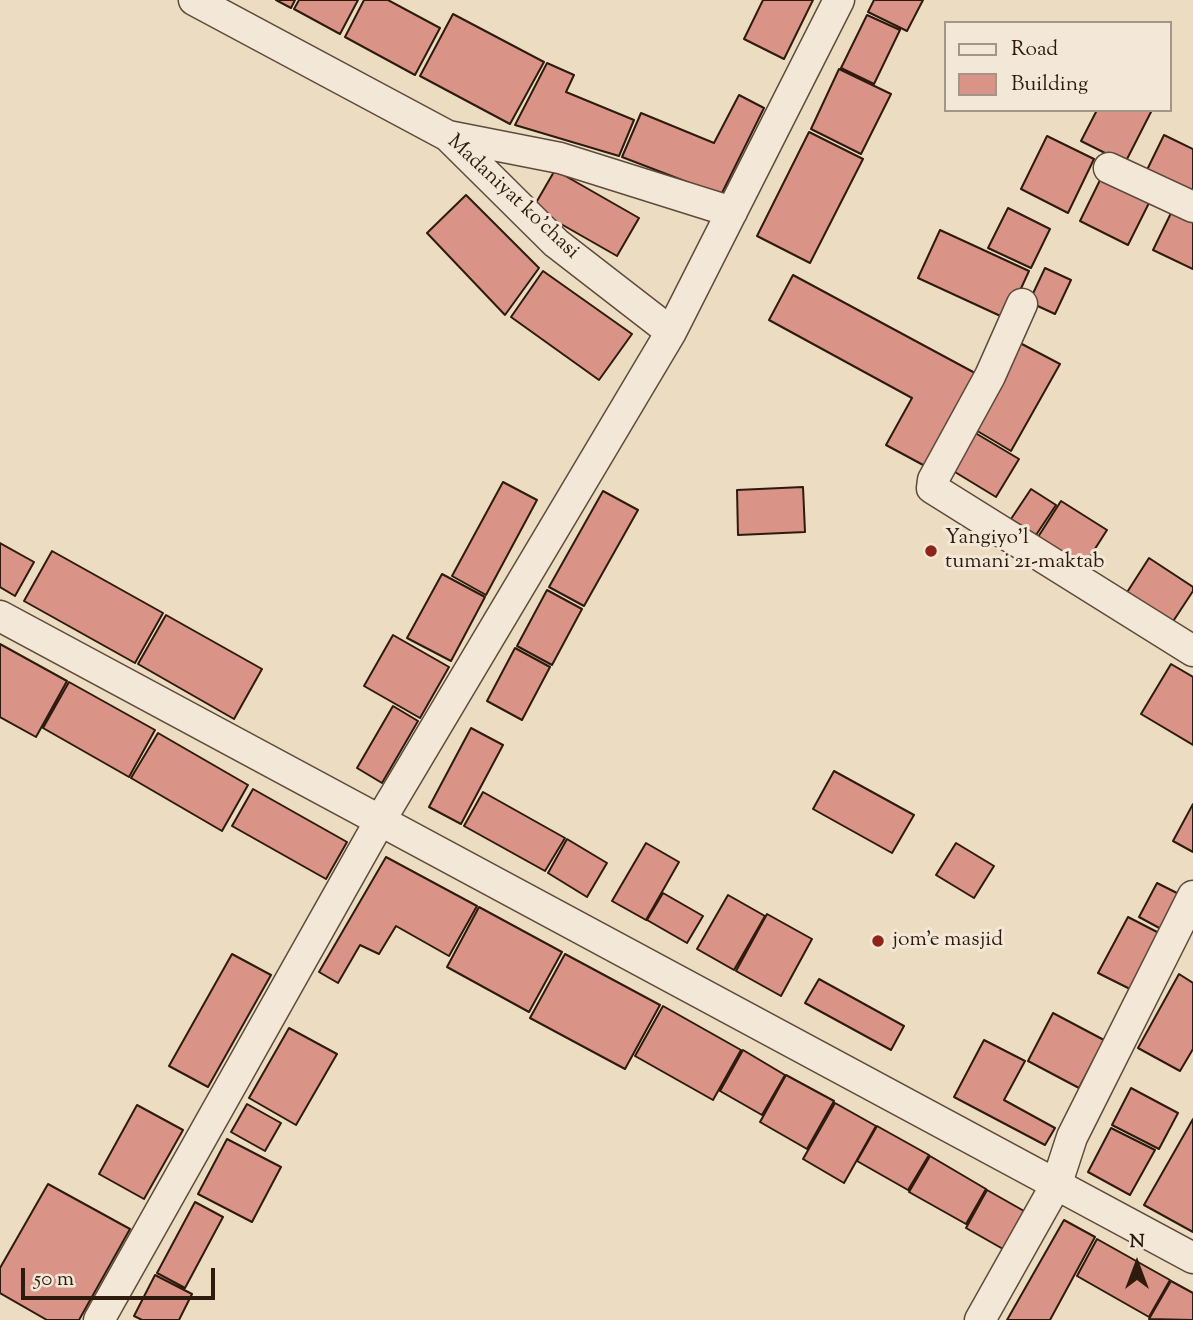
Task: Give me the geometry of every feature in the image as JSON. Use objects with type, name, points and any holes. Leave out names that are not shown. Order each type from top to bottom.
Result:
[{"type":"street","name":"Madaniyat ko'chasi","points":[[194,0],[448,136],[555,243],[671,332]]},
{"type":"street","points":[[99,1320],[381,819],[671,332],[839,0]]},
{"type":"street","points":[[448,136],[560,158],[732,212]]},
{"type":"street","points":[[1109,168],[1193,207]]},
{"type":"street","points":[[1022,304],[990,376],[933,480],[932,488],[1193,651]]},
{"type":"street","points":[[0,616],[1193,1258]]},
{"type":"street","points":[[980,1320],[1057,1183],[1072,1137],[1193,896]]},
{"type":"building","points":[[276,0],[295,0],[291,8]]},
{"type":"building","points":[[299,0],[358,0],[340,34],[294,9]]},
{"type":"building","points":[[364,0],[388,0],[440,28],[415,75],[345,37]]},
{"type":"building","points":[[763,0],[813,0],[784,59],[744,39]]},
{"type":"building","points":[[874,0],[923,0],[907,31],[868,12]]},
{"type":"building","points":[[453,14],[544,62],[510,124],[420,76]]},
{"type":"building","points":[[867,15],[900,30],[874,84],[841,68]]},
{"type":"building","points":[[547,63],[574,75],[566,92],[634,120],[619,156],[515,125]]},
{"type":"building","points":[[839,69],[891,94],[861,154],[811,129]]},
{"type":"building","points":[[739,95],[764,108],[721,195],[622,157],[641,113],[714,143]]},
{"type":"building","points":[[1096,112],[1151,112],[1125,163],[1081,141]]},
{"type":"building","points":[[809,132],[863,159],[810,263],[757,236]]},
{"type":"building","points":[[1164,135],[1193,149],[1193,198],[1145,174]]},
{"type":"building","points":[[1047,136],[1094,159],[1068,213],[1021,189]]},
{"type":"building","points":[[555,170],[639,218],[617,256],[533,208]]},
{"type":"building","points":[[1103,174],[1152,197],[1128,245],[1080,221]]},
{"type":"building","points":[[466,195],[539,268],[505,315],[427,233]]},
{"type":"building","points":[[1174,207],[1193,216],[1193,269],[1153,250]]},
{"type":"building","points":[[1008,208],[1050,229],[1031,268],[988,248]]},
{"type":"building","points":[[940,230],[1029,271],[1007,319],[918,278]]},
{"type":"building","points":[[1045,268],[1071,280],[1055,314],[1029,302]]},
{"type":"building","points":[[543,271],[632,334],[599,380],[511,317]]},
{"type":"building","points":[[793,275],[975,373],[925,466],[886,445],[912,398],[769,320]]},
{"type":"building","points":[[1020,343],[1060,364],[1011,451],[974,429]]},
{"type":"building","points":[[972,431],[1019,459],[996,497],[950,469]]},
{"type":"building","points":[[503,482],[537,500],[486,595],[452,576]]},
{"type":"building","points":[[803,487],[805,532],[738,535],[737,490]]},
{"type":"building","points":[[1031,489],[1056,505],[1036,535],[1011,519]]},
{"type":"building","points":[[603,491],[638,510],[584,606],[549,587]]},
{"type":"building","points":[[1061,501],[1107,530],[1084,566],[1038,537]]},
{"type":"building","points":[[0,543],[34,562],[15,596],[0,587]]},
{"type":"building","points":[[52,551],[163,613],[135,663],[24,601]]},
{"type":"building","points":[[1149,558],[1193,587],[1170,626],[1124,597]]},
{"type":"building","points":[[442,574],[485,597],[451,661],[407,638]]},
{"type":"building","points":[[547,590],[582,609],[552,665],[517,646]]},
{"type":"building","points":[[166,615],[262,669],[234,719],[138,664]]},
{"type":"building","points":[[393,635],[449,667],[420,718],[364,686]]},
{"type":"building","points":[[0,644],[67,681],[36,737],[0,717]]},
{"type":"building","points":[[515,648],[550,667],[522,720],[487,701]]},
{"type":"building","points":[[1171,664],[1193,677],[1193,745],[1141,714]]},
{"type":"building","points":[[69,682],[155,730],[129,777],[43,728]]},
{"type":"building","points":[[393,706],[418,721],[382,783],[357,768]]},
{"type":"building","points":[[471,728],[503,745],[461,824],[429,807]]},
{"type":"building","points":[[158,733],[248,785],[222,831],[131,778]]},
{"type":"building","points":[[834,771],[914,815],[892,853],[813,809]]},
{"type":"building","points":[[253,789],[347,842],[326,879],[232,826]]},
{"type":"building","points":[[483,792],[565,838],[545,871],[464,826]]},
{"type":"building","points":[[1193,804],[1193,852],[1173,841]]},
{"type":"building","points":[[567,839],[607,863],[587,897],[548,873]]},
{"type":"building","points":[[646,843],[679,862],[646,920],[612,901]]},
{"type":"building","points":[[956,843],[994,866],[974,898],[936,875]]},
{"type":"building","points":[[386,857],[477,906],[449,956],[396,926],[379,954],[360,945],[338,983],[319,972]]},
{"type":"building","points":[[1157,883],[1181,895],[1163,930],[1139,917]]},
{"type":"building","points":[[663,893],[703,916],[687,943],[647,920]]},
{"type":"building","points":[[728,895],[765,916],[734,970],[697,949]]},
{"type":"building","points":[[479,907],[562,952],[529,1012],[447,967]]},
{"type":"building","points":[[767,914],[812,939],[781,996],[736,971]]},
{"type":"building","points":[[1128,917],[1161,934],[1132,990],[1098,973]]},
{"type":"building","points":[[232,954],[271,975],[208,1087],[169,1066]]},
{"type":"building","points":[[565,954],[660,1005],[625,1069],[530,1018]]},
{"type":"building","points":[[1179,974],[1193,983],[1193,1049],[1180,1071],[1138,1048]]},
{"type":"building","points":[[819,979],[904,1026],[891,1050],[805,1003]]},
{"type":"building","points":[[663,1006],[741,1050],[713,1100],[635,1056]]},
{"type":"building","points":[[1053,1013],[1104,1040],[1079,1088],[1028,1061]]},
{"type":"building","points":[[289,1028],[337,1054],[296,1125],[249,1098]]},
{"type":"building","points":[[984,1040],[1025,1061],[1004,1100],[1055,1128],[1045,1145],[954,1097]]},
{"type":"building","points":[[743,1050],[785,1075],[762,1115],[720,1091]]},
{"type":"building","points":[[786,1075],[834,1101],[807,1149],[760,1122]]},
{"type":"building","points":[[1131,1088],[1178,1113],[1159,1149],[1112,1125]]},
{"type":"building","points":[[835,1103],[876,1126],[844,1183],[803,1159]]},
{"type":"building","points":[[247,1104],[281,1123],[265,1151],[231,1132]]},
{"type":"building","points":[[137,1105],[183,1130],[144,1199],[99,1174]]},
{"type":"building","points":[[1193,1119],[1193,1232],[1144,1205]]},
{"type":"building","points":[[877,1126],[929,1155],[908,1190],[857,1161]]},
{"type":"building","points":[[1111,1128],[1155,1150],[1130,1195],[1088,1172]]},
{"type":"building","points":[[227,1139],[281,1167],[252,1222],[198,1194]]},
{"type":"building","points":[[930,1156],[986,1189],[966,1224],[909,1192]]},
{"type":"building","points":[[48,1184],[130,1229],[79,1320],[47,1320],[0,1293],[0,1268]]},
{"type":"building","points":[[987,1190],[1024,1211],[1003,1249],[966,1228]]},
{"type":"building","points":[[195,1202],[223,1217],[185,1288],[157,1273]]},
{"type":"building","points":[[1064,1220],[1095,1237],[1050,1320],[1007,1320]]},
{"type":"building","points":[[1097,1239],[1170,1280],[1149,1317],[1077,1276]]},
{"type":"building","points":[[155,1275],[192,1294],[179,1320],[142,1320],[134,1316]]},
{"type":"building","points":[[1171,1281],[1193,1293],[1193,1320],[1149,1319]]},
{"type":"place","name":"Yangiyo'l tumani 21-maktab","points":[[931,551]]},
{"type":"place","name":"jom'e masjid","points":[[878,941]]}]
